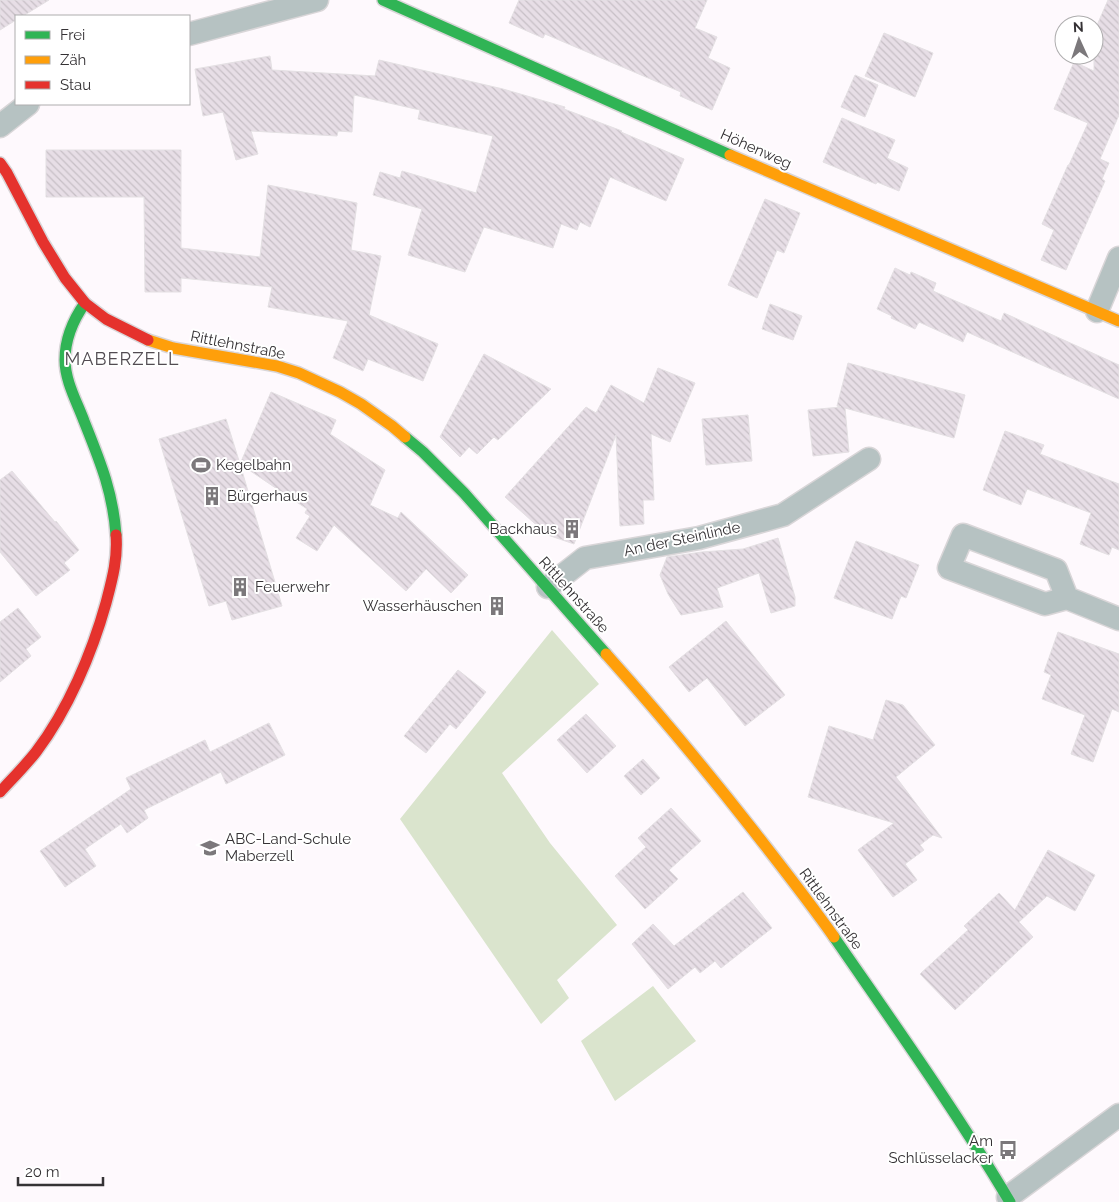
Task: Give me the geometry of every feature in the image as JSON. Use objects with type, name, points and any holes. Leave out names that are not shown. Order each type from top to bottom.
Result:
[{"type":"street","points":[[190,34],[317,0]]},
{"type":"street","name":"Höhenweg","points":[[382,0],[774,174],[1119,321]]},
{"type":"street","points":[[0,126],[27,105]]},
{"type":"street","name":"Rittlehnstraße","points":[[0,163],[65,278],[85,303],[106,319],[146,340],[172,348],[277,366],[320,382],[361,404],[392,426],[423,452],[464,493],[639,692],[719,787],[811,904],[942,1093],[1009,1199]]},
{"type":"street","points":[[1097,311],[1119,258]]},
{"type":"street","points":[[0,792],[36,752],[63,710],[88,657],[115,571],[117,542],[113,505],[106,477],[69,383],[65,361],[67,339],[76,316],[85,303]]},
{"type":"street","name":"An der Steinlinde","points":[[548,587],[585,558],[699,538],[783,515],[869,459]]},
{"type":"street","points":[[1067,598],[1056,570],[963,535],[949,568],[1045,604],[1067,598],[1119,619]]},
{"type":"street","points":[[1009,1199],[1119,1115]]},
{"type":"green space","points":[[552,630],[599,684],[502,773],[550,843],[617,925],[557,980],[569,998],[541,1024],[400,819]]},
{"type":"green space","points":[[653,986],[696,1041],[615,1101],[581,1041]]},
{"type":"building","points":[[0,0],[49,0],[25,15],[15,15],[15,21],[0,30]]},
{"type":"building","points":[[519,0],[707,0],[695,28],[717,37],[708,58],[730,68],[712,110],[680,96],[681,92],[545,34],[543,38],[509,23]]},
{"type":"building","points":[[1108,0],[1119,0],[1119,115],[1100,159],[1109,163],[1102,179],[1105,181],[1066,270],[1041,260],[1054,230],[1042,224],[1088,123],[1054,109],[1073,65],[1081,65],[1094,71],[1094,65],[1104,65],[1104,15],[1101,15]]},
{"type":"building","points":[[884,33],[933,53],[915,97],[865,76]]},
{"type":"building","points":[[270,56],[272,70],[375,76],[379,60],[503,89],[565,107],[564,109],[622,131],[684,159],[666,201],[610,177],[590,227],[580,222],[577,230],[561,224],[553,248],[484,227],[465,272],[408,255],[422,209],[373,195],[380,172],[400,178],[402,171],[476,193],[493,136],[418,119],[420,110],[354,95],[352,132],[338,131],[337,136],[251,131],[258,154],[236,160],[223,112],[203,116],[195,69]]},
{"type":"building","points":[[855,75],[878,85],[865,117],[841,107]]},
{"type":"building","points":[[842,118],[895,140],[887,158],[908,168],[899,191],[877,182],[876,184],[823,162]]},
{"type":"building","points":[[46,150],[181,150],[181,248],[260,257],[268,185],[357,203],[351,250],[381,256],[369,315],[438,344],[423,381],[368,359],[363,371],[333,358],[348,321],[268,307],[272,287],[181,278],[181,292],[145,292],[144,197],[46,197]]},
{"type":"building","points":[[765,199],[800,213],[784,253],[777,250],[757,298],[728,285]]},
{"type":"building","points":[[895,268],[910,275],[911,272],[936,283],[933,291],[1001,321],[1004,313],[1119,365],[1119,399],[967,332],[963,342],[919,322],[915,329],[891,318],[892,316],[877,309]]},
{"type":"building","points":[[770,304],[802,316],[793,340],[762,329]]},
{"type":"building","points":[[484,354],[551,389],[498,440],[494,437],[477,454],[469,447],[460,457],[440,437]]},
{"type":"building","points":[[848,363],[965,395],[954,438],[845,408],[849,452],[813,456],[808,410],[841,407],[837,406]]},
{"type":"building","points":[[658,368],[695,383],[670,442],[651,434],[654,500],[643,500],[644,524],[620,526],[616,435],[574,544],[542,533],[542,530],[505,497],[586,407],[596,413],[611,385],[644,403]]},
{"type":"building","points":[[271,392],[336,420],[330,434],[385,470],[370,505],[398,518],[401,512],[468,575],[451,593],[426,569],[406,591],[334,525],[317,551],[296,538],[310,516],[305,513],[307,509],[240,464]]},
{"type":"building","points":[[748,415],[752,461],[706,465],[702,419]]},
{"type":"building","name":"Bürgerhaus","points":[[226,419],[282,606],[232,620],[226,601],[209,606],[159,439]]},
{"type":"building","points":[[1005,431],[1044,445],[1040,454],[1119,484],[1119,550],[1112,547],[1109,555],[1080,544],[1091,513],[1027,489],[1021,505],[983,490]]},
{"type":"building","points":[[12,471],[79,550],[64,563],[70,570],[36,596],[0,552],[0,480]]},
{"type":"building","points":[[778,538],[795,597],[795,606],[771,613],[759,573],[717,588],[723,607],[681,615],[668,594],[660,575],[667,557],[743,549]]},
{"type":"building","points":[[856,541],[919,565],[906,598],[901,596],[892,619],[834,598]]},
{"type":"building","points":[[18,608],[41,637],[26,649],[31,656],[0,682],[0,622]]},
{"type":"building","points":[[726,621],[785,695],[745,726],[707,678],[689,692],[669,667]]},
{"type":"building","points":[[1058,632],[1119,654],[1119,712],[1112,709],[1093,762],[1071,754],[1085,715],[1042,699],[1051,675],[1044,672]]},
{"type":"building","points":[[458,670],[486,692],[456,729],[450,724],[426,753],[404,736]]},
{"type":"building","points":[[886,700],[903,705],[935,745],[896,777],[942,838],[933,835],[920,845],[924,850],[905,864],[917,880],[893,897],[858,850],[894,823],[808,797],[829,726],[873,740]]},
{"type":"building","points":[[586,714],[616,746],[587,773],[557,740]]},
{"type":"building","points":[[269,723],[285,755],[226,784],[221,772],[144,810],[148,818],[127,833],[121,824],[85,849],[96,866],[65,887],[40,851],[131,789],[126,778],[205,740],[210,752]]},
{"type":"building","points":[[643,759],[660,778],[641,795],[624,776]]},
{"type":"building","points":[[671,808],[701,841],[669,870],[678,879],[645,909],[615,876],[646,847],[638,838]]},
{"type":"building","points":[[1048,850],[1095,875],[1075,911],[1047,896],[1019,922],[1033,937],[955,1010],[920,974],[968,930],[964,926],[999,893],[1015,910]]},
{"type":"building","points":[[743,892],[772,928],[721,968],[715,961],[700,973],[695,967],[668,989],[632,944],[653,924],[674,946]]},
{"type":"traffic: fast","points":[[383,0],[730,155]]},
{"type":"traffic: fast","points":[[85,303],[73,323],[68,337],[65,352],[67,376],[105,477],[112,505],[116,535]]},
{"type":"traffic: fast","points":[[405,437],[423,452],[464,493],[606,654]]},
{"type":"traffic: fast","points":[[834,937],[946,1101],[1010,1202]]},
{"type":"traffic: slow","points":[[730,155],[1119,321]]},
{"type":"traffic: slow","points":[[148,340],[173,348],[277,366],[299,373],[361,404],[405,437]]},
{"type":"traffic: slow","points":[[606,654],[717,785],[834,937]]},
{"type":"traffic: jam","points":[[0,163],[43,242],[65,278],[85,303],[106,319],[148,340]]},
{"type":"traffic: jam","points":[[0,792],[32,757],[48,736],[69,700],[94,641],[106,603],[115,561],[116,535]]},
{"type":"place","name":"Kegelbahn","points":[[201,465]]},
{"type":"place","name":"Bürgerhaus","points":[[212,496]]},
{"type":"place","name":"Backhaus","points":[[572,529]]},
{"type":"place","name":"Feuerwehr","points":[[240,587]]},
{"type":"place","name":"Wasserhäuschen","points":[[497,606]]},
{"type":"place","name":"ABC-Land-Schule Maberzell","points":[[210,848]]},
{"type":"place","name":"Am Schlüsselacker","points":[[1008,1150]]},
{"type":"district","name":"MABERZELL","points":[[122,358]]}]
